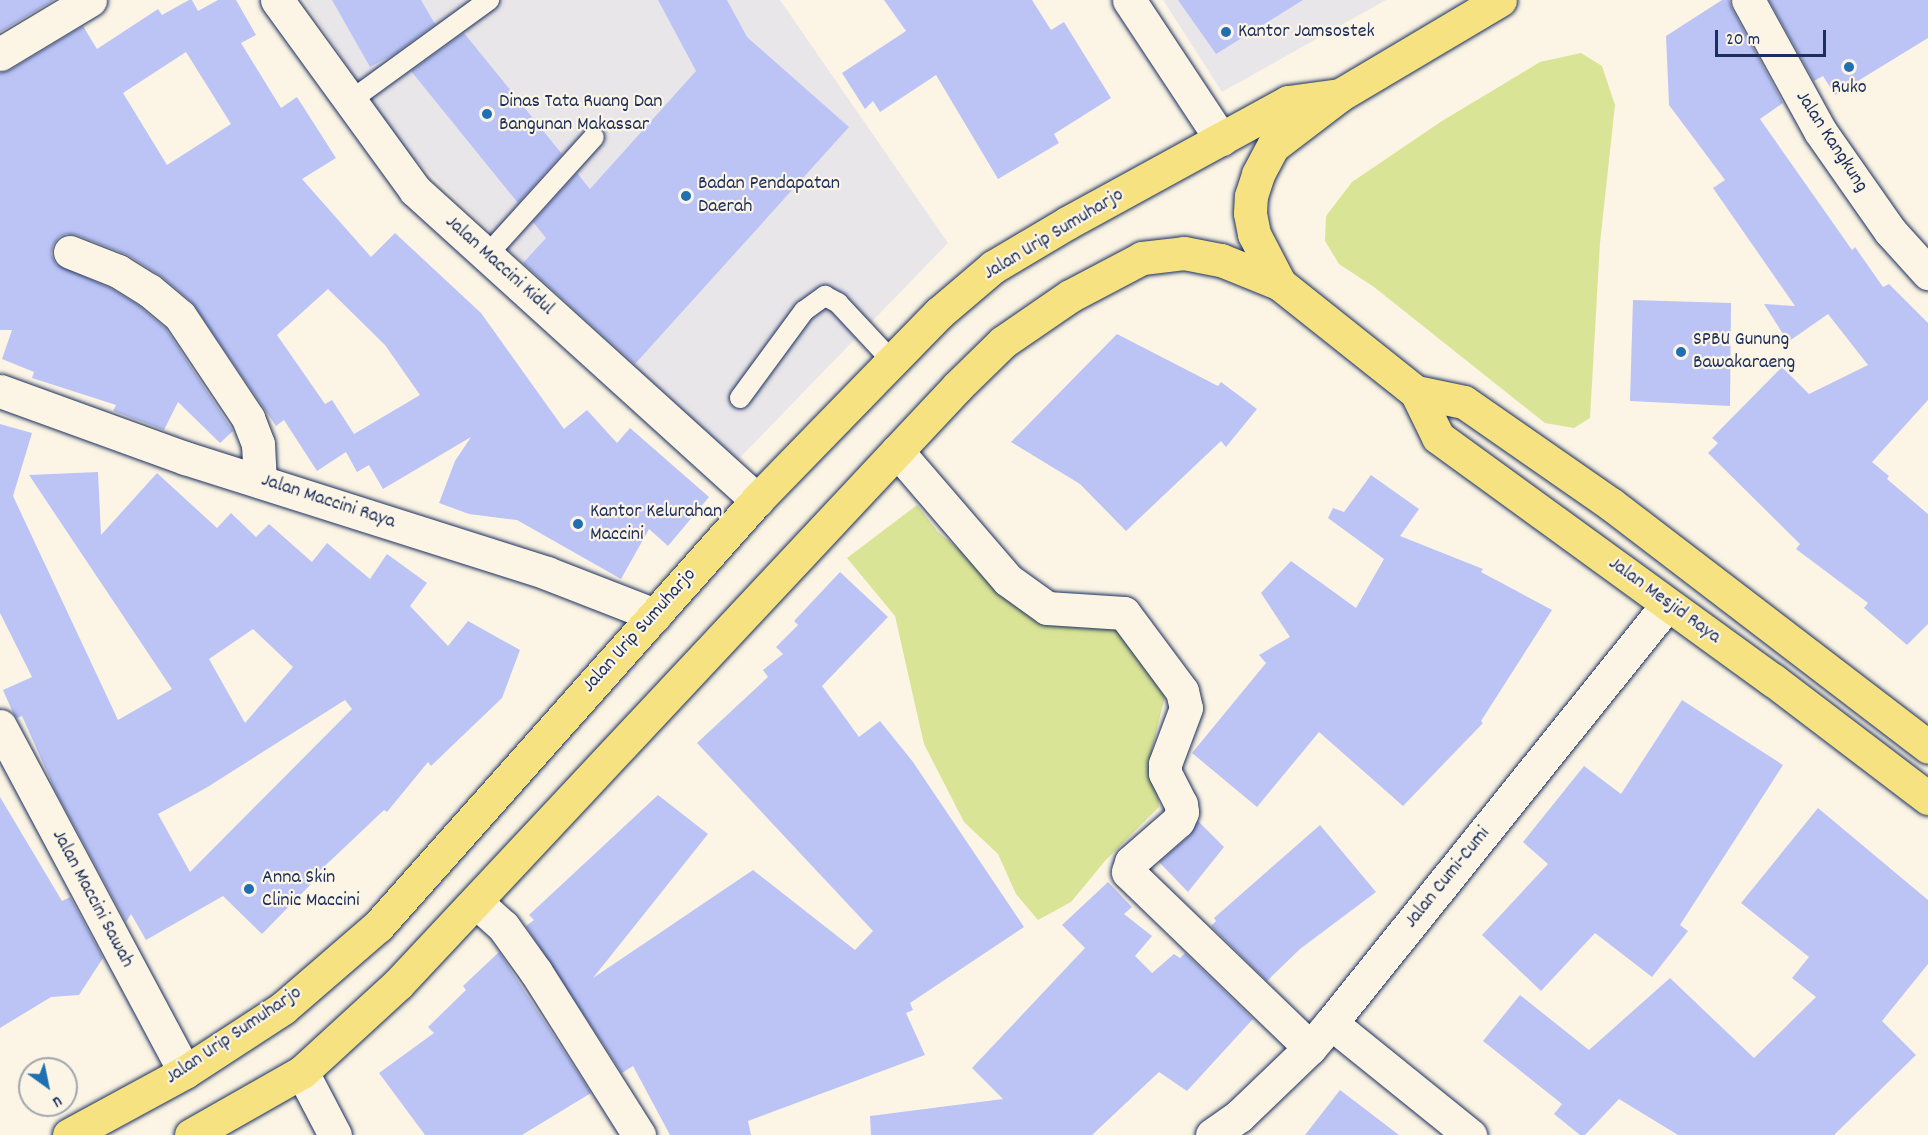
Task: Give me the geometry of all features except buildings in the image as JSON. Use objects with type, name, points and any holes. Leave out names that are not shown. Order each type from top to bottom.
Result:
[{"type":"highway","points":[[1280,284],[1254,234],[1250,213],[1251,196],[1273,146],[1340,95],[1500,0]]},
{"type":"highway","name":"Jalan Urip Sumuharjo","points":[[69,1135],[185,1072],[283,1008],[378,926],[757,500],[939,313],[993,267],[1067,223],[1288,102],[1340,95]]},
{"type":"highway","points":[[191,1135],[302,1072],[398,984],[897,451],[1003,342],[1070,296],[1143,258],[1184,254],[1221,260],[1280,284]]},
{"type":"highway","name":"Jalan Mesjid Raya","points":[[1280,284],[1416,392],[1438,438],[1666,605],[1773,680],[1928,798]]},
{"type":"highway","name":"Jalan Mesjid Raya","points":[[1416,392],[1464,402],[1612,505],[1793,646],[1928,747]]},
{"type":"highway","points":[[1773,680],[1793,646]]},
{"type":"street","points":[[0,54],[90,0]]},
{"type":"street","name":"Jalan Maccini Kidul","points":[[277,0],[415,190],[757,500]]},
{"type":"street","points":[[1129,0],[1221,140]]},
{"type":"street","name":"Jalan Kangkung","points":[[1748,0],[1820,131],[1890,231],[1928,273]]},
{"type":"street","points":[[70,252],[118,271],[149,290],[180,316],[248,418],[258,444],[260,481]]},
{"type":"street","name":"Jalan Maccini Raya","points":[[0,392],[185,458],[547,573],[654,615]]},
{"type":"street","points":[[897,451],[1008,580],[1047,608],[1124,613],[1182,691],[1186,708],[1165,764],[1165,773],[1181,804],[1182,812],[1178,821],[1131,862],[1128,872],[1310,1048]]},
{"type":"street","name":"Jalan Cumi-Cumi","points":[[1212,1135],[1239,1116],[1310,1048],[1666,605]]},
{"type":"street","name":"Jalan Maccini Sawah","points":[[0,726],[185,1072]]},
{"type":"street","points":[[476,902],[503,926],[536,972],[639,1135]]},
{"type":"street","points":[[1331,1023],[1470,1135]]},
{"type":"street","points":[[302,1072],[335,1135]]},
{"type":"lane","points":[[350,101],[489,0]]},
{"type":"lane","points":[[487,255],[594,137]]},
{"type":"lane","points":[[740,398],[804,311],[814,301],[825,297],[838,303],[892,361]]},
{"type":"shaded area","points":[[304,0],[780,0],[948,243],[734,464],[396,141]]},
{"type":"shaded area","points":[[1163,0],[1386,0],[1222,92]]},
{"type":"green space","points":[[1581,53],[1602,66],[1615,105],[1600,243],[1590,418],[1574,428],[1545,423],[1374,287],[1339,264],[1325,241],[1326,216],[1352,182],[1442,121],[1540,62]]},
{"type":"green space","points":[[917,505],[938,532],[992,577],[1115,619],[1167,688],[1152,749],[1159,807],[1105,861],[1071,902],[1038,920],[1016,894],[998,854],[964,822],[924,744],[895,616],[847,558]]},
{"type":"place","name":"Kantor Jamsostek","points":[[1226,32]]},
{"type":"place","name":"Ruko","points":[[1849,67]]},
{"type":"place","name":"Dinas Tata Ruang Dan Bangunan Makassar","points":[[487,114]]},
{"type":"place","name":"Badan Pendapatan Daerah","points":[[686,196]]},
{"type":"place","name":"SPBU Gunung Bawakaraeng","points":[[1681,352]]},
{"type":"place","name":"Kantor Kelurahan Maccini","points":[[578,524]]},
{"type":"place","name":"Anna Skin Clinic Maccini","points":[[249,889]]}]
